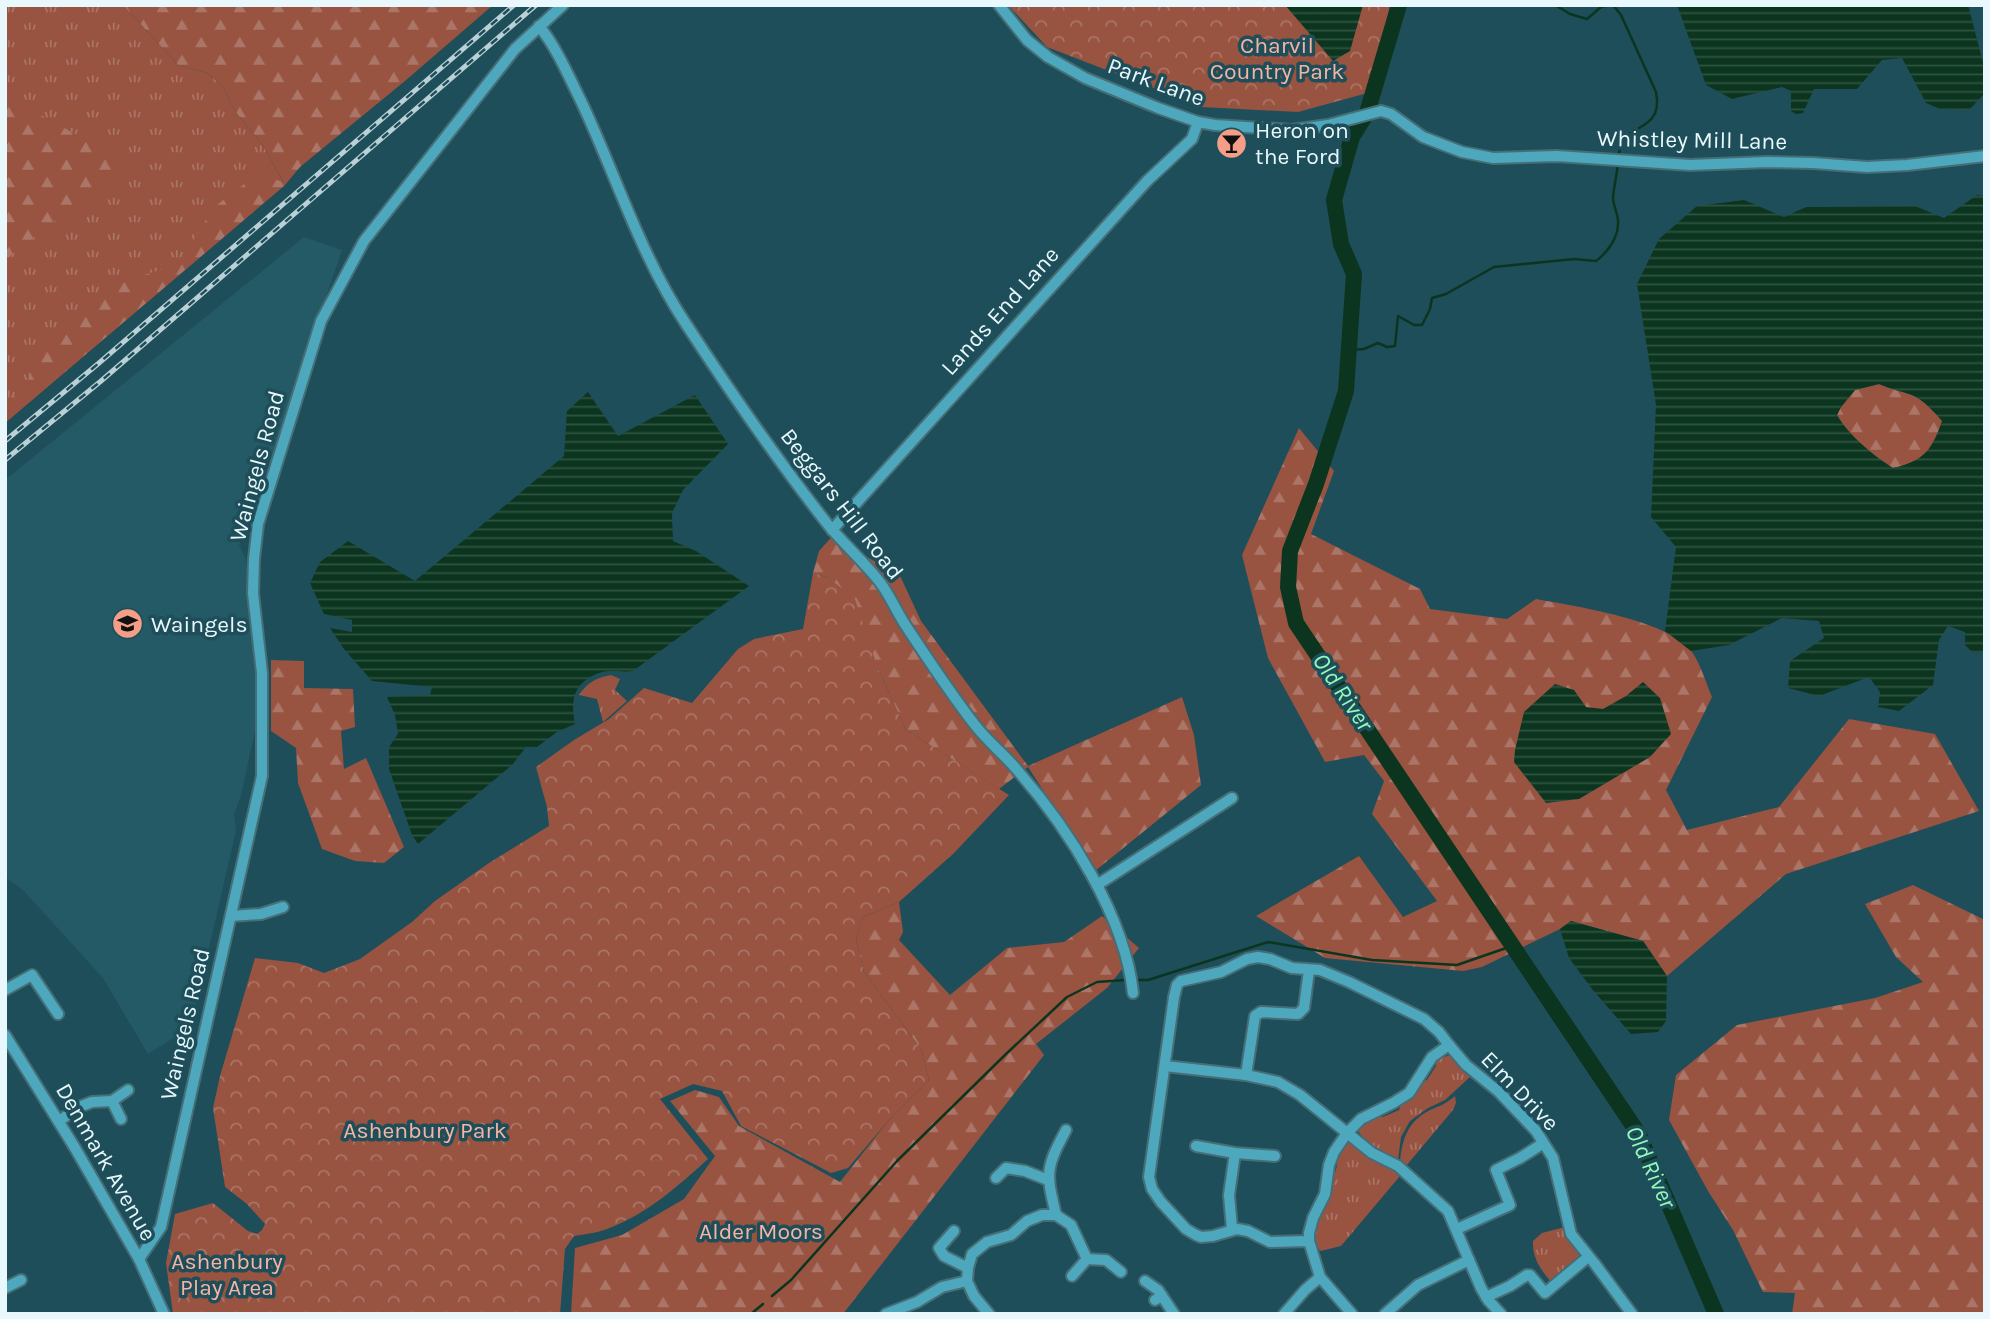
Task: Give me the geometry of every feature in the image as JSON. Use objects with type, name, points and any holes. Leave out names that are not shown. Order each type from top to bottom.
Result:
[{"type":"street","name":"Waingels Road","points":[[139,1259],[161,1227],[261,776],[262,673],[253,593],[258,524],[321,321],[364,241],[515,49],[563,5]]},
{"type":"street","name":"Park Lane","points":[[999,5],[1027,40],[1048,57],[1085,78],[1198,122],[1292,130],[1328,125],[1367,113]]},
{"type":"street","name":"Beggars Hill Road","points":[[539,26],[551,41],[600,140],[646,253],[671,303],[750,419],[832,530],[881,583],[904,623],[976,727],[1018,770],[1069,835],[1097,885],[1124,952],[1133,993]]},
{"type":"street","name":"Whistley Mill Lane","points":[[1367,113],[1381,111],[1391,114],[1423,137],[1462,152],[1493,158],[1557,156],[1690,166],[1768,162],[1877,167],[1985,156]]},
{"type":"street","name":"Lands End Lane","points":[[832,530],[1147,181],[1192,139],[1198,122]]},
{"type":"street","points":[[1097,885],[1232,798]]},
{"type":"street","points":[[231,916],[261,914],[283,907]]},
{"type":"street","name":"Elm Drive","points":[[1165,1066],[1175,990],[1181,981],[1221,972],[1247,959],[1258,957],[1270,959],[1286,967],[1331,973],[1415,1014],[1432,1026],[1466,1065],[1499,1092],[1536,1130],[1542,1144],[1553,1158],[1571,1234],[1632,1314]]},
{"type":"street","points":[[26,963],[58,1014]]},
{"type":"street","points":[[1246,1075],[1255,1016],[1261,1012],[1302,1012],[1309,970]]},
{"type":"street","points":[[5,990],[32,975]]},
{"type":"street","name":"Denmark Avenue","points":[[5,1035],[59,1121],[139,1259],[164,1314]]},
{"type":"street","points":[[1352,1314],[1320,1277],[1309,1241],[1313,1218],[1325,1194],[1331,1158],[1347,1133],[1361,1119],[1409,1093],[1432,1057],[1448,1045]]},
{"type":"street","points":[[1309,1241],[1270,1242],[1243,1229],[1232,1229],[1206,1237],[1191,1233],[1161,1202],[1152,1189],[1149,1177],[1165,1066],[1246,1075],[1286,1086],[1372,1153],[1398,1166],[1444,1206],[1457,1228],[1486,1297],[1501,1314]]},
{"type":"street","points":[[59,1121],[79,1107],[92,1102],[112,1101],[128,1090]]},
{"type":"street","points":[[112,1101],[121,1119]]},
{"type":"street","points":[[1056,1215],[1048,1180],[1051,1158],[1066,1130]]},
{"type":"street","points":[[1457,1228],[1510,1205],[1496,1170],[1542,1144]]},
{"type":"street","points":[[1196,1146],[1275,1156]]},
{"type":"street","points":[[1232,1229],[1229,1195],[1235,1153]]},
{"type":"street","points":[[996,1178],[1006,1168],[1025,1171],[1048,1180]]},
{"type":"street","points":[[989,1314],[974,1296],[967,1281],[972,1254],[987,1242],[1011,1235],[1027,1221],[1042,1215],[1056,1215],[1071,1225],[1087,1259]]},
{"type":"street","points":[[954,1231],[935,1247],[944,1256],[968,1268]]},
{"type":"street","points":[[1486,1297],[1527,1275],[1530,1275],[1545,1293],[1588,1256]]},
{"type":"street","points":[[1087,1259],[1106,1260],[1121,1272]]},
{"type":"street","points":[[1072,1276],[1087,1259]]},
{"type":"street","points":[[1385,1314],[1418,1284],[1469,1260]]},
{"type":"street","points":[[1284,1314],[1320,1277]]},
{"type":"street","points":[[5,1288],[21,1280]]},
{"type":"street","points":[[886,1314],[917,1302],[942,1287],[967,1281]]},
{"type":"street","points":[[1145,1281],[1158,1290],[1159,1298],[1177,1312]]},
{"type":"street","points":[[917,1302],[923,1312]]},
{"type":"shaded area","name":"Charvil Country Park","points":[[1285,5],[1363,5],[1350,51],[1333,61]]},
{"type":"shaded area","points":[[1677,5],[1968,5],[1985,70],[1985,93],[1969,110],[1940,109],[1926,103],[1902,58],[1882,60],[1857,89],[1814,89],[1803,113],[1796,114],[1791,111],[1791,91],[1782,87],[1732,99],[1706,85]]},
{"type":"shaded area","points":[[1977,195],[1985,196],[1985,651],[1973,653],[1965,645],[1965,632],[1948,626],[1939,640],[1933,685],[1899,711],[1878,707],[1880,692],[1869,677],[1819,696],[1788,688],[1790,661],[1824,638],[1819,621],[1782,618],[1729,645],[1691,651],[1665,631],[1676,547],[1651,517],[1656,405],[1637,284],[1659,239],[1697,206],[1744,200],[1784,217],[1806,207],[1915,206],[1944,218]],"holes":[[[1879,384],[1916,397],[1942,421],[1925,453],[1912,462],[1893,468],[1862,445],[1837,415],[1855,390]]]},
{"type":"shaded area","name":"Waingels","points":[[304,237],[342,250],[259,497],[239,545],[246,559],[257,721],[241,796],[234,814],[236,830],[191,1027],[148,1054],[103,978],[23,890],[5,877],[5,480]]},
{"type":"shaded area","points":[[588,392],[618,436],[695,395],[728,444],[683,490],[672,513],[673,541],[696,551],[749,586],[633,671],[606,671],[587,679],[577,690],[573,702],[575,724],[557,732],[537,747],[526,747],[512,765],[418,844],[412,835],[389,769],[389,747],[398,734],[395,715],[387,697],[430,695],[432,687],[372,681],[330,628],[352,632],[352,620],[324,614],[310,583],[320,562],[348,541],[415,581],[564,456],[567,411]]},
{"type":"shaded area","points":[[1643,682],[1660,698],[1671,734],[1650,757],[1579,799],[1546,803],[1514,762],[1524,712],[1555,684],[1574,690],[1586,707],[1603,709]]},
{"type":"shaded area","points":[[1571,921],[1643,941],[1667,976],[1666,1021],[1658,1032],[1631,1034],[1592,989],[1569,958],[1560,929]]},
{"type":"green space","points":[[5,5],[123,5],[178,65],[207,73],[223,86],[234,110],[262,144],[285,185],[5,423]]},
{"type":"green space","points":[[123,5],[493,5],[300,167],[285,185],[5,423],[5,400],[24,390],[38,356],[115,284],[179,264],[213,208],[260,172],[284,183],[262,144],[234,110],[223,86],[207,73],[178,65]]},
{"type":"green space","name":"Charvil Country Park","points":[[1008,5],[1390,5],[1371,92],[1298,112],[1202,107],[1047,47]]},
{"type":"green space","points":[[5,95],[129,164],[5,260]]},
{"type":"green space","points":[[1879,384],[1916,397],[1943,421],[1926,453],[1913,462],[1893,468],[1862,444],[1837,415],[1855,390]]},
{"type":"green space","points":[[1299,428],[1334,471],[1311,534],[1420,589],[1430,609],[1507,619],[1536,599],[1596,610],[1643,623],[1681,641],[1692,652],[1712,697],[1666,790],[1687,830],[1779,807],[1849,719],[1935,734],[1979,811],[1786,874],[1667,976],[1643,941],[1571,921],[1482,967],[1463,971],[1325,958],[1256,916],[1359,856],[1403,917],[1437,901],[1372,814],[1384,781],[1364,755],[1325,762],[1268,658],[1242,555]]},
{"type":"green space","points":[[839,529],[865,557],[896,567],[921,621],[1028,766],[1182,697],[1194,735],[1201,785],[1095,871],[1028,767],[999,789],[906,730],[878,669],[829,578],[813,573],[819,551]]},
{"type":"green space","name":"Ashenbury Park","points":[[813,573],[829,578],[855,599],[878,669],[906,730],[1009,795],[954,853],[899,902],[863,917],[856,939],[864,972],[921,1049],[929,1080],[888,1121],[848,1168],[831,1173],[741,1126],[722,1091],[693,1084],[660,1099],[708,1159],[673,1189],[635,1216],[603,1230],[574,1236],[565,1249],[560,1314],[173,1314],[166,1263],[175,1214],[213,1203],[248,1231],[257,1234],[265,1224],[247,1204],[225,1187],[213,1108],[255,958],[298,963],[324,973],[360,959],[489,863],[549,826],[547,807],[536,767],[609,719],[644,688],[692,703],[738,649],[754,639],[803,629]]},
{"type":"green space","points":[[271,660],[304,661],[304,688],[353,689],[355,727],[341,731],[344,769],[366,758],[404,847],[384,863],[355,861],[322,849],[298,783],[296,748],[271,731]]},
{"type":"green space","points":[[611,675],[620,679],[615,690],[627,701],[603,722],[597,699],[579,695],[593,681]]},
{"type":"green space","points":[[1913,885],[1985,920],[1985,1314],[1792,1314],[1795,1293],[1763,1292],[1733,1230],[1669,1120],[1676,1075],[1737,1025],[1875,998],[1923,982],[1896,957],[1865,904]]},
{"type":"green space","name":"Alder Moors","points":[[899,902],[903,932],[899,940],[950,995],[1007,948],[1064,942],[1102,916],[1139,948],[1107,988],[1036,1044],[1044,1055],[843,1314],[571,1314],[575,1248],[622,1235],[684,1199],[715,1156],[670,1101],[695,1090],[719,1097],[739,1126],[840,1182],[888,1121],[929,1080],[921,1049],[864,972],[856,939],[863,917]]},
{"type":"green space","points":[[1450,1055],[1470,1077],[1445,1100],[1410,1121],[1401,1137],[1398,1160],[1374,1147],[1364,1138],[1357,1128],[1359,1126],[1376,1115],[1383,1117],[1399,1110],[1401,1104],[1427,1080],[1436,1066],[1436,1060]]},
{"type":"green space","points":[[1455,1096],[1453,1110],[1406,1166],[1400,1162],[1402,1146],[1411,1125],[1422,1114]]},
{"type":"green space","points":[[1350,1140],[1400,1176],[1341,1246],[1320,1251],[1314,1239],[1314,1228],[1336,1170],[1337,1154]]},
{"type":"green space","points":[[1565,1227],[1579,1256],[1551,1282],[1536,1258],[1533,1241],[1542,1233]]},
{"type":"waterway","name":"Old River","points":[[1399,5],[1367,113],[1352,137],[1334,200],[1341,244],[1354,274],[1346,391],[1316,484],[1290,551],[1288,587],[1296,623],[1638,1133],[1716,1314]]},
{"type":"waterway","points":[[1555,5],[1570,14],[1587,19],[1601,7],[1610,5]]},
{"type":"waterway","points":[[1613,5],[1621,15],[1656,92],[1657,101],[1650,120],[1623,137],[1618,157]]},
{"type":"waterway","points":[[1349,350],[1364,349],[1378,343],[1387,347],[1395,346],[1398,316],[1414,325],[1422,325],[1432,298],[1446,294],[1494,267],[1574,259],[1596,261],[1611,245],[1618,229],[1613,197],[1618,163]]},
{"type":"waterway","points":[[1136,980],[1148,980],[1268,942],[1372,960],[1457,965],[1512,946]]},
{"type":"waterway","points":[[772,1296],[791,1280],[897,1161],[1067,997],[1097,982],[1126,980]]},
{"type":"waterway","points":[[751,1314],[763,1304]]},
{"type":"railway","points":[[5,441],[514,5]]},
{"type":"railway","points":[[5,460],[101,381],[536,5]]},
{"type":"place","name":"Heron on the Ford","points":[[1232,143]]},
{"type":"place","name":"Waingels","points":[[128,624]]},
{"type":"park label","name":"Ashenbury Play Area","points":[[227,1274]]}]
